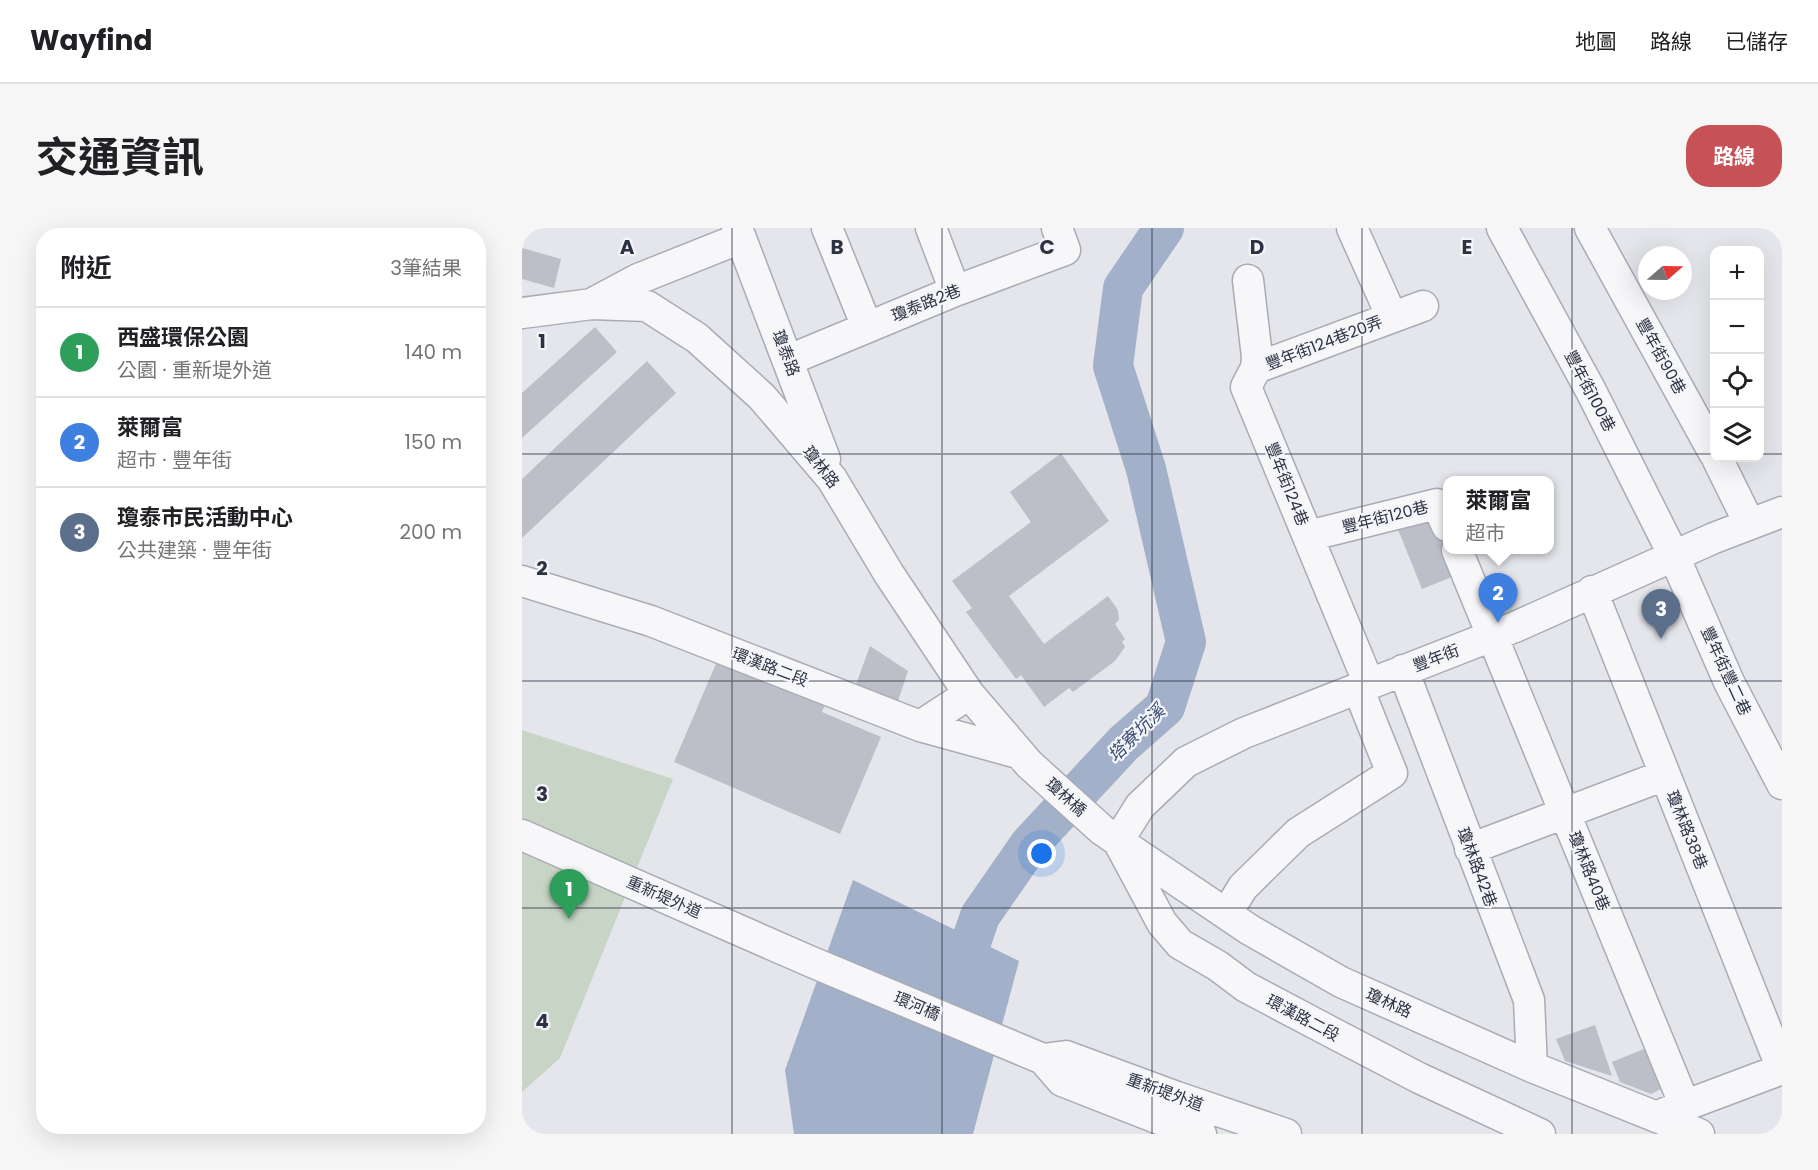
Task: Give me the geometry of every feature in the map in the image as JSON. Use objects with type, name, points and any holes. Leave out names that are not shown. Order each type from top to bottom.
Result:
[{"type":"street","points":[[827,228],[867,327]]},
{"type":"street","points":[[931,228],[955,291]]},
{"type":"street","name":"豐年街124巷20弄","points":[[1352,228],[1392,317]]},
{"type":"street","name":"豐年街100巷","points":[[1503,228],[1591,391],[1674,556]]},
{"type":"street","name":"豐年街90巷","points":[[1590,228],[1710,446]]},
{"type":"street","points":[[592,304],[638,279],[739,233]]},
{"type":"street","name":"瓊泰路","points":[[739,233],[832,478]]},
{"type":"street","name":"瓊泰路2巷","points":[[789,360],[955,291],[1061,239]]},
{"type":"street","name":"豐年街124巷","points":[[1227,913],[1243,887],[1298,833],[1392,773],[1308,536],[1246,387],[1256,368],[1257,357],[1248,280]]},
{"type":"street","name":"瓊林路","points":[[522,313],[592,304],[647,306],[697,338],[762,397],[832,478],[889,574],[969,694],[1024,759]]},
{"type":"street","name":"豐年街124巷20弄","points":[[1256,368],[1423,306]]},
{"type":"street","points":[[1719,462],[1749,523]]},
{"type":"street","name":"豐年街120巷","points":[[1308,536],[1437,504],[1443,517]]},
{"type":"street","name":"豐年街","points":[[1110,836],[1186,762],[1244,733],[1493,635],[1749,523],[1782,512]]},
{"type":"street","points":[[1459,554],[1493,635]]},
{"type":"street","name":"豐年街豐二巷","points":[[1674,556],[1729,682],[1782,784]]},
{"type":"street","name":"環漢路二段","points":[[522,581],[651,621],[920,726],[1024,759]]},
{"type":"street","name":"瓊林路38巷","points":[[1592,591],[1782,1069],[1654,1118]]},
{"type":"street","name":"瓊林路40巷","points":[[1493,635],[1685,1106]]},
{"type":"street","name":"瓊林路42巷","points":[[1403,670],[1529,1000],[1532,1067]]},
{"type":"street","points":[[920,726],[969,694]]},
{"type":"street","name":"瓊林橋","points":[[1024,759],[1110,836]]},
{"type":"street","points":[[1470,849],[1665,775]]},
{"type":"street","name":"重新堤外道","points":[[522,835],[807,960]]},
{"type":"street","name":"瓊林路","points":[[1110,836],[1250,930],[1341,982],[1532,1067],[1654,1118],[1699,1134]]},
{"type":"street","name":"環漢路二段","points":[[1110,836],[1162,922],[1180,944],[1218,966],[1246,987],[1320,1027],[1419,1078],[1540,1134]]},
{"type":"street","name":"環河橋","points":[[807,960],[1035,1056]]},
{"type":"street","name":"重新堤外道","points":[[1035,1056],[1062,1081],[1201,1134]]},
{"type":"street","name":"重新堤外道","points":[[1035,1056],[1066,1056],[1286,1134]]},
{"type":"green space","points":[[522,730],[673,779],[560,1058],[522,1092]]},
{"type":"water","points":[[853,880],[1019,961],[973,1134],[794,1134],[785,1070]]},
{"type":"building","points":[[522,248],[561,259],[554,288],[522,279]]},
{"type":"building","points":[[595,327],[617,352],[522,438],[522,393]]},
{"type":"building","points":[[647,361],[676,393],[522,538],[522,479]]},
{"type":"building","points":[[1061,453],[1109,521],[1009,596],[1044,644],[1108,596],[1118,610],[1119,620],[1115,624],[1125,639],[1122,642],[1125,647],[1115,661],[1073,692],[1069,688],[1044,707],[1021,675],[1016,679],[966,612],[972,608],[952,581],[1031,522],[1010,492]]},
{"type":"building","points":[[1435,507],[1443,527],[1443,554],[1454,554],[1462,573],[1422,589],[1395,522]]},
{"type":"building","points":[[870,646],[908,671],[898,701],[855,687]]},
{"type":"building","points":[[718,659],[825,705],[822,712],[881,737],[840,834],[674,762]]},
{"type":"building","points":[[1595,1025],[1612,1076],[1565,1061],[1556,1039]]},
{"type":"building","points":[[1644,1049],[1661,1089],[1651,1094],[1620,1082],[1612,1062]]},
{"type":"waterway","name":"塔寮坑溪","points":[[955,990],[980,916],[1030,844],[1123,744],[1165,707],[1186,642],[1146,469],[1113,366],[1123,288],[1164,228]]},
{"type":"place","name":"萊爾富","points":[[1498,623]]},
{"type":"place","name":"瓊泰市民活動中心","points":[[1661,639]]},
{"type":"place","name":"西盛環保公園","points":[[569,919]]}]
